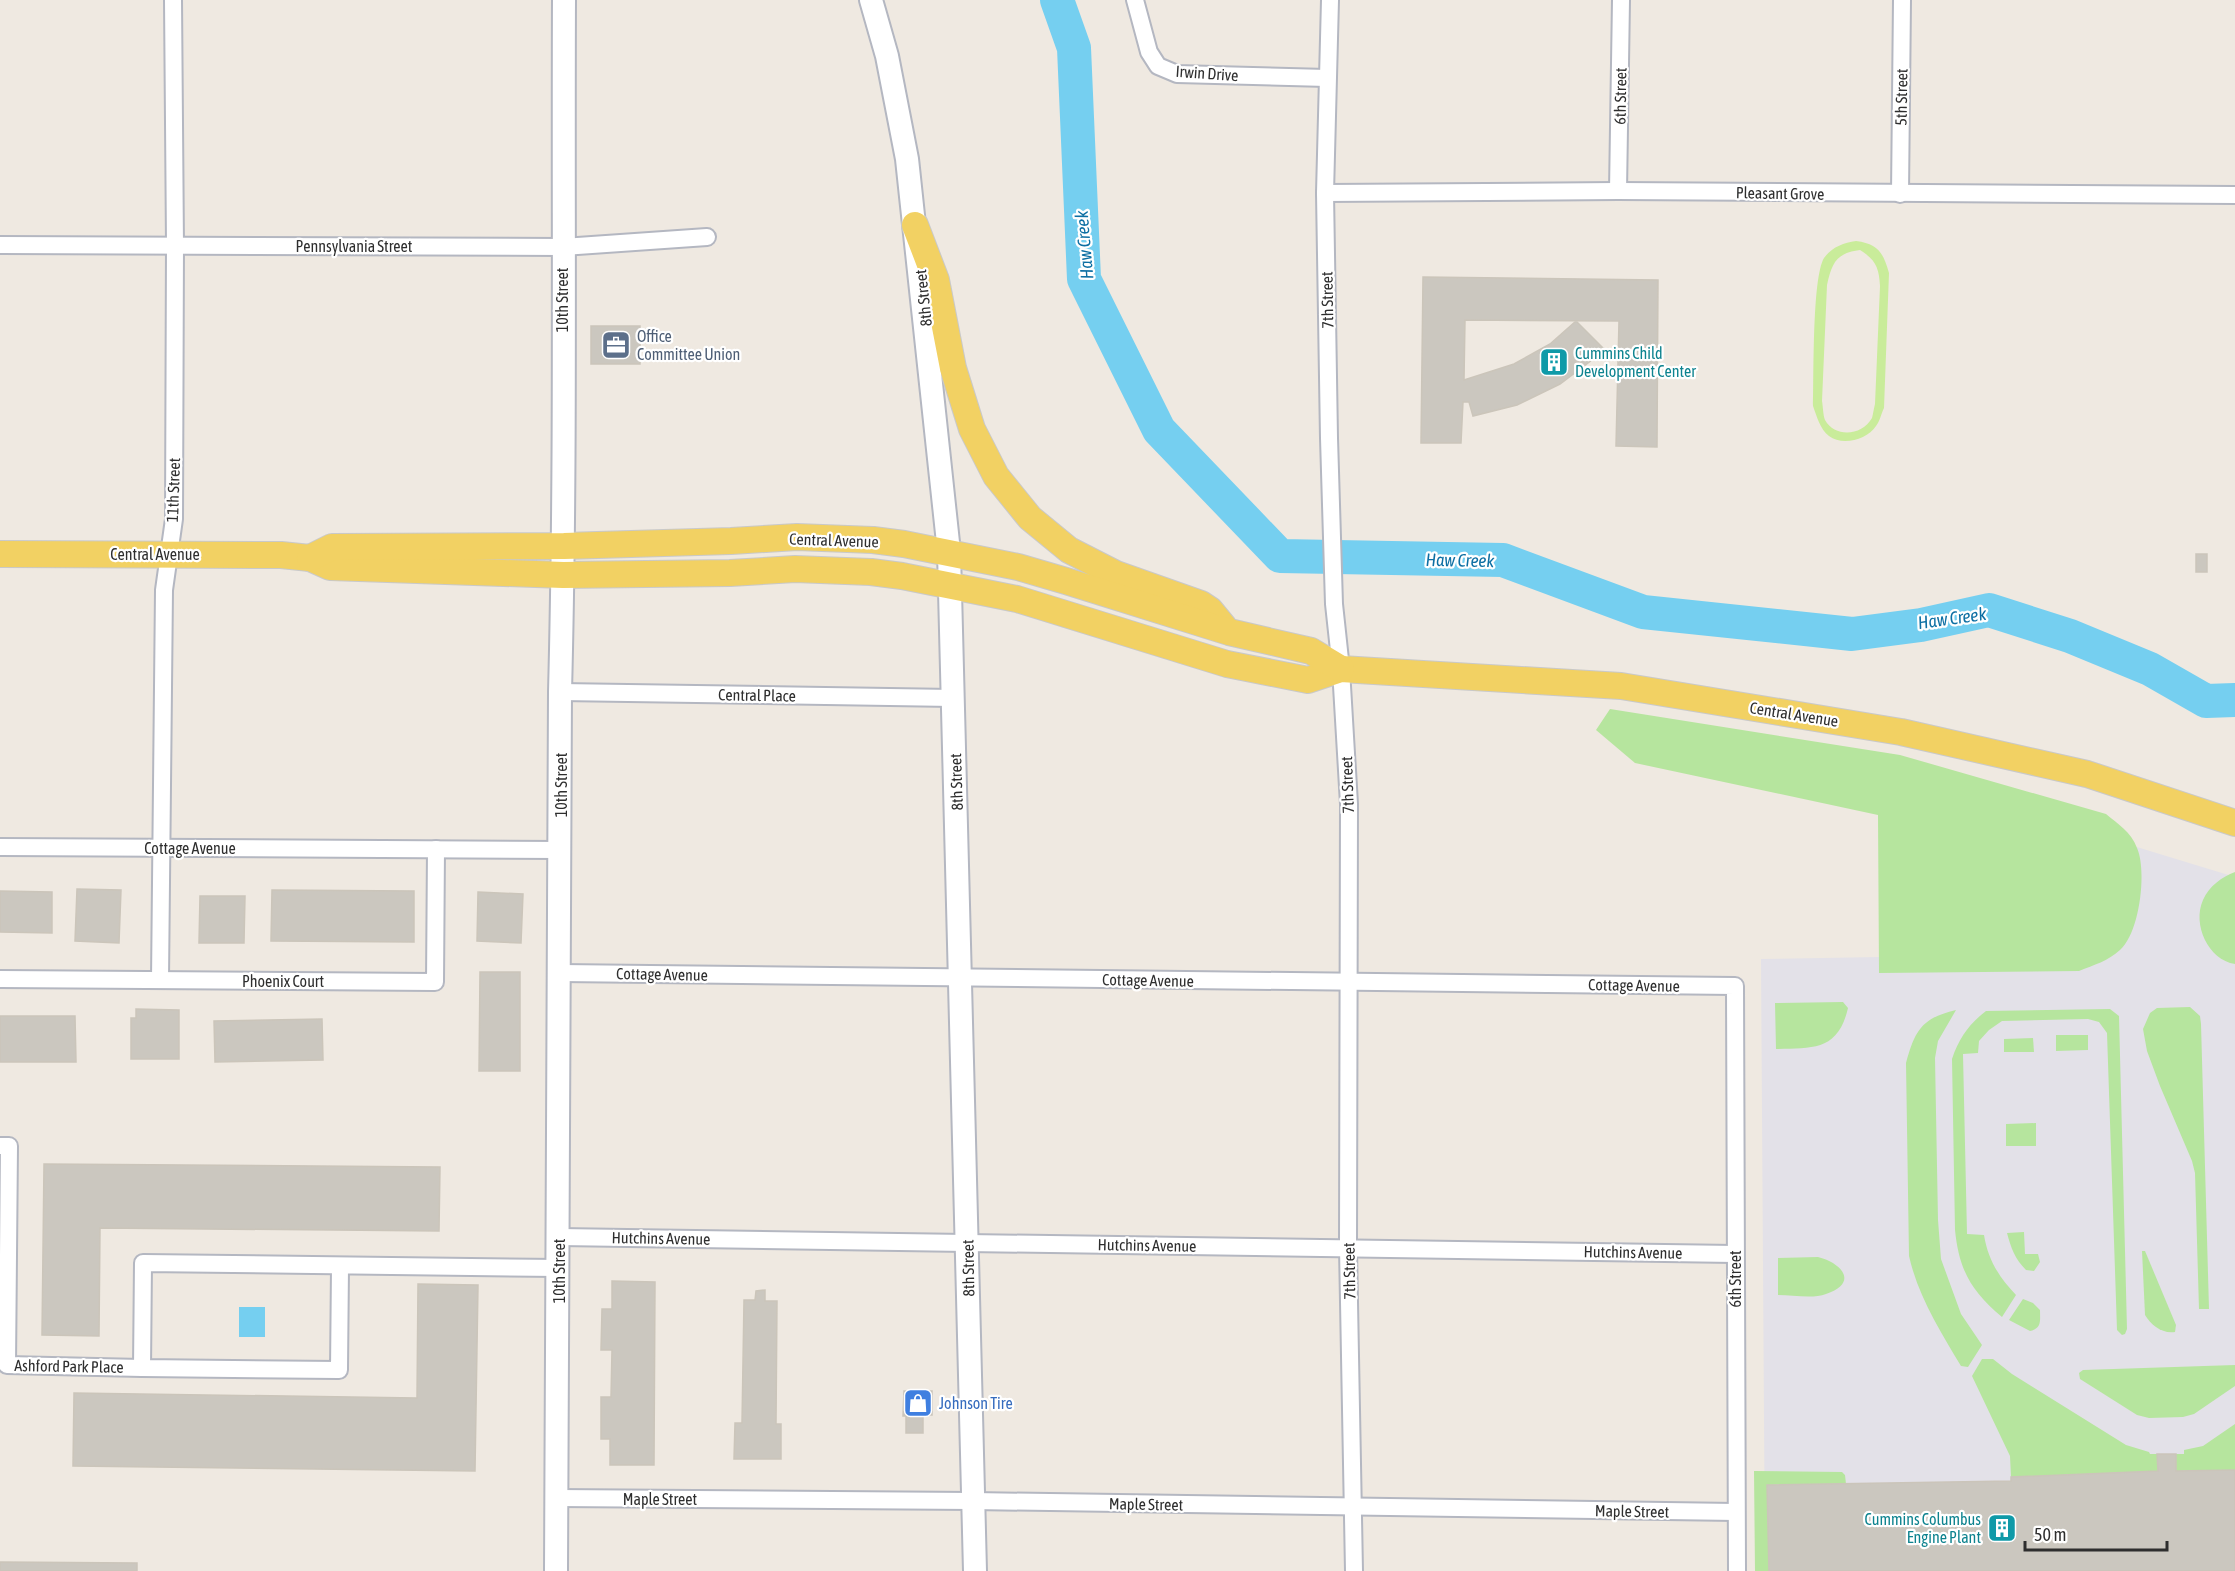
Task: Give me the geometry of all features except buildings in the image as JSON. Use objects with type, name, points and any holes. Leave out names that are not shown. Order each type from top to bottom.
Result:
[{"type":"main road","points":[[915,225],[936,280],[953,368],[972,429],[996,476],[1030,518],[1069,550],[1116,574],[1201,604],[1210,610],[1229,632]]},
{"type":"main road","name":"Central Avenue","points":[[310,558],[332,548],[564,546],[731,542],[796,537],[873,540],[949,552],[1018,567],[1229,632],[1311,651],[1341,669]]},
{"type":"main road","name":"Central Avenue","points":[[0,554],[281,555],[310,558],[330,567],[563,575],[730,573],[795,569],[902,576],[1017,599],[1227,664],[1308,680],[1341,669],[1621,686],[1901,732],[2087,774],[2235,823]]},
{"type":"street","name":"11th Street","points":[[160,980],[164,590],[174,519],[176,245],[173,0]]},
{"type":"street","name":"10th Street","points":[[556,1571],[560,692],[564,546],[562,247],[564,0]]},
{"type":"street","name":"8th Street","points":[[871,0],[887,56],[907,159],[949,552],[975,1571]]},
{"type":"street","name":"Irwin Drive","points":[[1135,0],[1149,52],[1158,66],[1177,74],[1327,78]]},
{"type":"street","name":"7th Street","points":[[1330,0],[1325,193],[1334,604],[1341,669],[1349,804],[1348,1248],[1354,1571]]},
{"type":"street","name":"6th Street","points":[[1618,191],[1621,0]]},
{"type":"street","name":"5th Street","points":[[1900,194],[1902,0]]},
{"type":"street","name":"Pleasant Grove","points":[[1325,193],[1618,191],[2235,195]]},
{"type":"street","name":"Pennsylvania Street","points":[[0,244],[562,247],[707,237]]},
{"type":"street","name":"Central Place","points":[[560,692],[953,698]]},
{"type":"street","name":"Cottage Avenue","points":[[0,847],[561,850]]},
{"type":"street","name":"Phoenix Court","points":[[0,979],[435,982],[436,849]]},
{"type":"street","name":"Cottage Avenue","points":[[560,974],[1736,986]]},
{"type":"street","name":"6th Street","points":[[1736,986],[1737,1571]]},
{"type":"street","name":"Ashford Park Place","points":[[0,1146],[9,1146],[7,1365],[339,1370],[340,1267]]},
{"type":"street","name":"Hutchins Avenue","points":[[559,1237],[1735,1254]]},
{"type":"street","name":"Ashford Park Place","points":[[142,1368],[143,1263],[559,1268]]},
{"type":"street","name":"Maple Street","points":[[556,1498],[973,1501],[1736,1512]]},
{"type":"shaded area","points":[[1885,770],[2235,877],[2235,1571],[1765,1571],[1761,959],[1880,957]]},
{"type":"green space","points":[[1851,242],[1863,242],[1875,247],[1882,254],[1889,273],[1884,408],[1879,422],[1867,435],[1854,440],[1841,441],[1829,436],[1823,430],[1813,406],[1817,286],[1824,258],[1838,246]],"holes":[[[1860,250],[1870,257],[1879,274],[1875,404],[1868,424],[1848,433],[1829,426],[1824,416],[1822,401],[1827,285],[1836,260],[1852,251]]]},
{"type":"green space","points":[[1610,709],[1900,755],[2106,814],[2131,837],[2140,858],[2140,901],[2127,942],[2115,954],[2079,971],[1879,973],[1878,815],[1635,763],[1596,730]]},
{"type":"green space","points":[[2235,872],[2235,964],[2217,956],[2210,948],[2201,930],[2200,909],[2212,886]]},
{"type":"green space","points":[[1843,1002],[1848,1008],[1844,1022],[1831,1040],[1812,1047],[1776,1049],[1775,1003]]},
{"type":"green space","points":[[2190,1007],[2200,1016],[2201,1024],[2209,1309],[2199,1309],[2195,1173],[2147,1051],[2143,1029],[2150,1013],[2157,1008]]},
{"type":"green space","points":[[2110,1009],[2119,1016],[2127,1329],[2122,1335],[2117,1330],[2107,1033],[2099,1022],[2088,1019],[2002,1021],[1979,1041],[1978,1053],[1963,1054],[1967,1234],[1984,1235],[1995,1268],[2016,1295],[2002,1317],[1982,1298],[1968,1279],[1957,1244],[1952,1059],[1965,1032],[1986,1011]]},
{"type":"green space","points":[[1956,1010],[1938,1041],[1935,1058],[1938,1220],[1941,1259],[1961,1314],[1982,1345],[1968,1367],[1961,1366],[1930,1313],[1909,1256],[1906,1063],[1913,1042],[1922,1027],[1935,1017]]},
{"type":"green space","points":[[2056,1035],[2088,1035],[2088,1050],[2056,1051]]},
{"type":"green space","points":[[2033,1038],[2034,1052],[2004,1052],[2004,1039]]},
{"type":"green space","points":[[2036,1123],[2036,1146],[2006,1146],[2006,1124]]},
{"type":"green space","points":[[2024,1232],[2025,1254],[2038,1254],[2040,1262],[2034,1271],[2026,1270],[2019,1262],[2007,1233]]},
{"type":"green space","points":[[2142,1251],[2145,1251],[2176,1325],[2175,1332],[2166,1332],[2157,1328],[2145,1315]]},
{"type":"green space","points":[[1818,1257],[1840,1268],[1844,1279],[1842,1284],[1821,1295],[1809,1297],[1778,1295],[1778,1258]]},
{"type":"green space","points":[[2023,1299],[2033,1303],[2040,1310],[2040,1321],[2034,1330],[2030,1331],[2009,1320]]},
{"type":"green space","points":[[1982,1359],[1993,1359],[2012,1374],[2126,1445],[2150,1454],[2157,1454],[2158,1471],[2011,1477],[2010,1456],[1972,1376]]},
{"type":"green space","points":[[2235,1365],[2235,1386],[2194,1414],[2183,1417],[2149,1418],[2137,1415],[2080,1379],[2079,1373],[2083,1370]]},
{"type":"green space","points":[[2235,1424],[2235,1470],[2176,1471],[2176,1454],[2184,1454],[2184,1450],[2203,1446]]},
{"type":"green space","points":[[1754,1471],[1842,1472],[1845,1475],[1846,1484],[1767,1485],[1769,1571],[1755,1571]]},
{"type":"water","points":[[239,1307],[265,1307],[265,1337],[239,1337]]},
{"type":"waterway","name":"Haw Creek","points":[[1057,0],[1074,48],[1084,279],[1159,430],[1280,556],[1503,560],[1643,612],[1852,634],[1921,625],[1989,610],[2070,636],[2150,669],[2206,701],[2235,700]]},
{"type":"place","name":"Office Committee Union","points":[[616,345]]},
{"type":"place","name":"Cummins Child Development Center","points":[[1554,362]]},
{"type":"place","name":"Johnson Tire","points":[[918,1403]]},
{"type":"place","name":"Cummins Columbus Engine Plant","points":[[2002,1528]]}]
